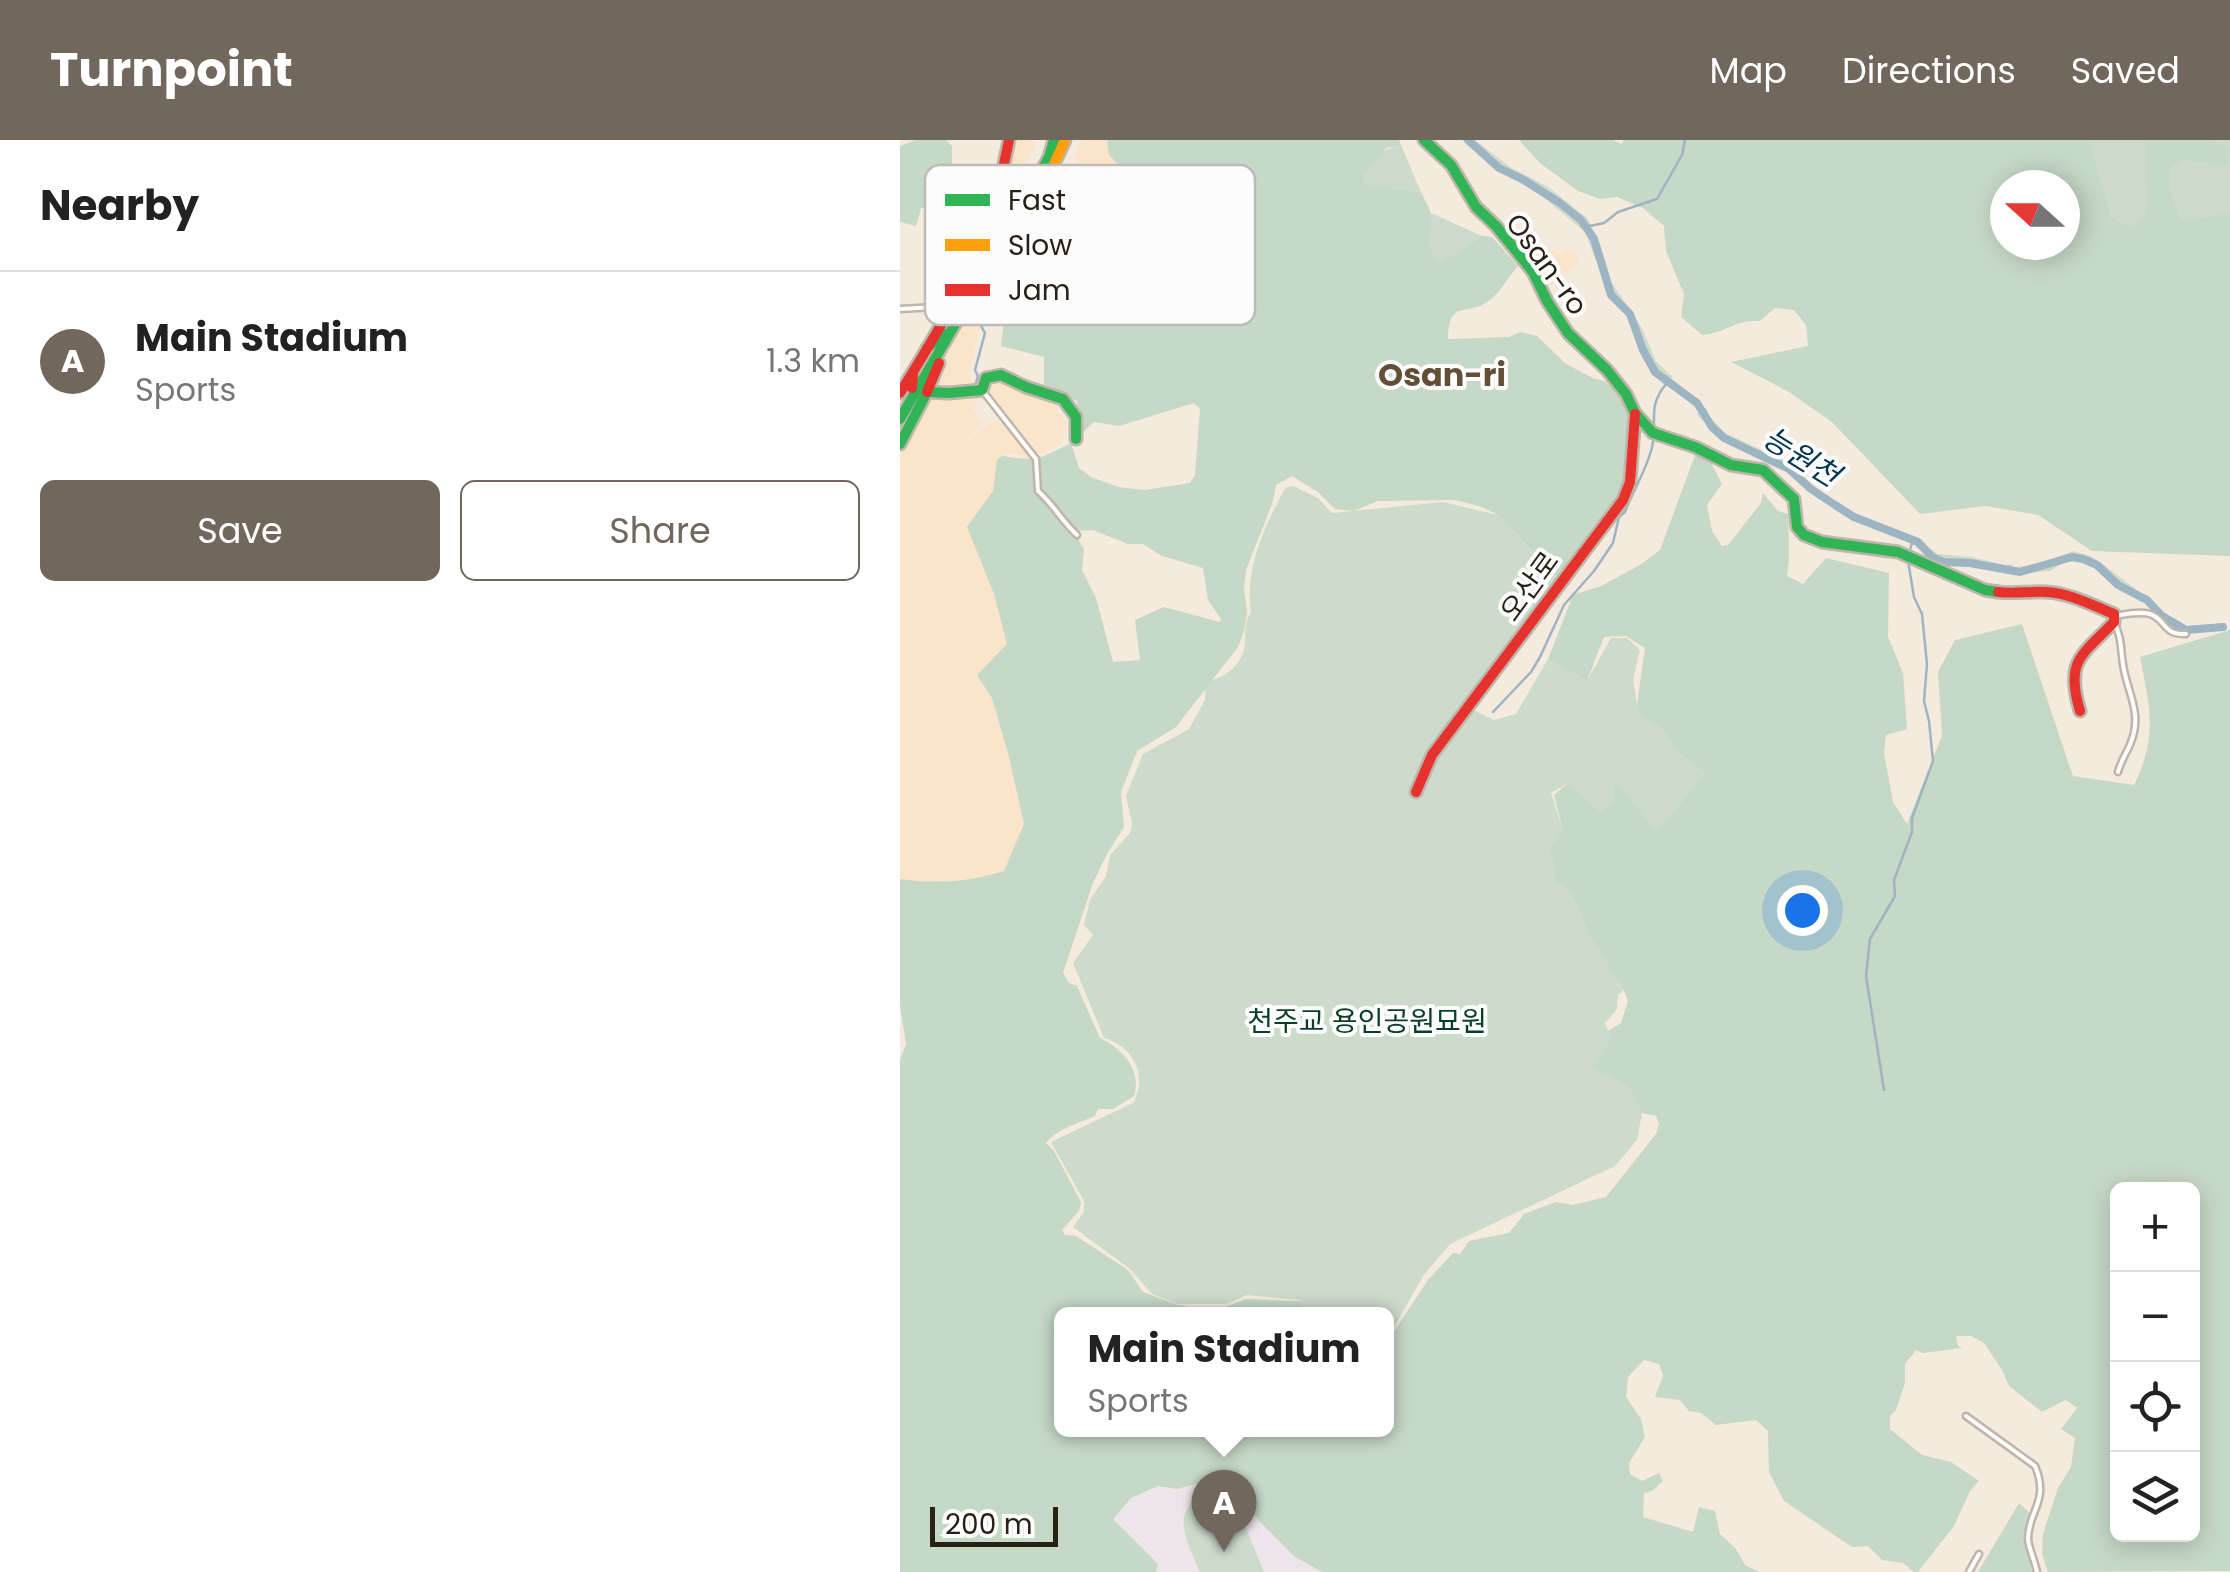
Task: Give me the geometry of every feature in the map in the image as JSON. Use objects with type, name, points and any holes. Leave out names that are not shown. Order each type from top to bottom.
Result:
[{"type":"main road","points":[[1004,165],[1009,140]]},
{"type":"main road","points":[[1044,165],[1052,140]]},
{"type":"main road","points":[[1039,165],[1052,140]]},
{"type":"main road","points":[[1053,165],[1065,140]]},
{"type":"main road","name":"Osan-ro","points":[[1424,140],[1451,165],[1476,207],[1532,272],[1568,333],[1607,370],[1635,413]]},
{"type":"main road","points":[[900,406],[943,325]]},
{"type":"main road","points":[[900,394],[943,325]]},
{"type":"main road","points":[[900,419],[955,325]]},
{"type":"main road","points":[[900,444],[958,325]]},
{"type":"main road","points":[[912,373],[912,388]]},
{"type":"main road","points":[[927,392],[982,390],[986,378],[1001,374],[1063,399],[1076,417],[1076,439]]},
{"type":"main road","points":[[1635,413],[1652,431],[1696,446],[1731,465],[1764,470],[1794,499],[1797,527],[1812,539],[1898,552],[1985,590],[2074,598],[2114,619],[2083,653],[2074,673],[2073,688],[2080,711]]},
{"type":"main road","name":"오산로","points":[[1416,792],[1432,755],[1623,500],[1630,482],[1635,413]]},
{"type":"street","points":[[900,309],[925,308]]},
{"type":"street","points":[[940,330],[941,325]]},
{"type":"street","points":[[982,390],[1036,459],[1038,491],[1077,534]]},
{"type":"street","points":[[2118,772],[2132,741],[2136,711],[2114,619],[2149,614],[2156,616],[2164,628],[2186,634]]},
{"type":"street","points":[[1966,1416],[2035,1466],[2040,1478],[2040,1498],[2028,1539],[2037,1572]]},
{"type":"street","points":[[1968,1572],[1979,1554]]},
{"type":"shaded area","points":[[1013,140],[1033,140],[1036,144],[1025,165],[1006,165]]},
{"type":"shaded area","points":[[1081,140],[1107,140],[1109,155],[1119,165],[1078,165],[1075,156]]},
{"type":"shaded area","points":[[1538,242],[1560,254],[1566,249],[1579,259],[1551,285],[1543,285],[1529,265]]},
{"type":"shaded area","points":[[963,325],[978,325],[969,374],[973,383],[933,386]]},
{"type":"shaded area","points":[[990,379],[1013,384],[1055,406],[1067,424],[1062,443],[1043,454],[1030,459],[1007,453],[997,460],[993,491],[967,527],[994,594],[1007,644],[977,676],[992,698],[1024,826],[1004,871],[982,878],[929,883],[900,879],[900,456],[933,397],[980,397],[973,409],[982,424],[967,440],[996,420],[1001,424],[1008,419],[987,393]]},
{"type":"shaded area","points":[[1208,1481],[1240,1493],[1272,1536],[1295,1557],[1322,1572],[1156,1572],[1157,1564],[1112,1519],[1131,1498],[1159,1486],[1177,1489]]},
{"type":"green space","points":[[916,140],[946,140],[952,146],[952,165],[925,165],[925,208],[921,208],[916,226],[900,222],[900,146]]},
{"type":"green space","points":[[1107,140],[1399,140],[1401,145],[1386,148],[1363,176],[1365,186],[1421,192],[1431,215],[1430,246],[1440,263],[1482,236],[1492,237],[1518,266],[1491,299],[1452,317],[1448,339],[1509,337],[1520,332],[1537,336],[1566,364],[1606,382],[1629,412],[1627,464],[1619,503],[1590,533],[1558,579],[1498,515],[1482,507],[1455,500],[1378,501],[1354,511],[1335,509],[1318,492],[1292,476],[1276,485],[1246,570],[1247,611],[1238,647],[1176,727],[1137,751],[1121,792],[1124,827],[1093,883],[1063,973],[1069,983],[1077,986],[1100,1038],[1128,1061],[1136,1086],[1134,1096],[1113,1109],[1098,1109],[1095,1116],[1063,1130],[1046,1143],[1081,1202],[1079,1211],[1062,1230],[1128,1270],[1143,1292],[1191,1307],[1054,1307],[1054,1437],[1394,1437],[1394,1331],[1428,1280],[1453,1253],[1460,1254],[1469,1241],[1509,1233],[1524,1214],[1556,1202],[1573,1205],[1606,1197],[1656,1134],[1656,1116],[1642,1113],[1630,1087],[1595,1068],[1611,1038],[1608,1031],[1621,1023],[1628,1001],[1591,939],[1570,890],[1554,881],[1550,850],[1563,831],[1554,795],[1568,783],[1600,811],[1614,801],[1615,780],[1657,833],[1706,773],[1679,753],[1662,727],[1639,716],[1645,648],[1626,636],[1604,637],[1587,681],[1548,659],[1573,595],[1601,586],[1660,550],[1697,450],[1708,457],[1722,484],[1707,505],[1712,531],[1722,546],[1728,545],[1761,503],[1763,493],[1778,511],[1788,514],[1787,576],[1803,584],[1826,558],[1889,573],[1888,637],[1903,673],[1907,729],[1886,735],[1884,753],[1893,802],[1907,824],[1942,736],[1938,672],[1955,640],[2022,624],[2073,776],[2134,785],[2142,768],[2150,722],[2140,657],[2230,630],[2230,1571],[2048,1572],[2042,1554],[2043,1534],[2058,1488],[2071,1467],[2075,1438],[2061,1429],[2077,1408],[2066,1400],[2042,1412],[2009,1386],[1984,1343],[1971,1336],[1956,1336],[1962,1348],[1923,1353],[1916,1350],[1905,1364],[1905,1383],[1890,1416],[1890,1429],[1922,1455],[1951,1462],[1979,1481],[1970,1491],[1954,1526],[1918,1572],[1903,1563],[1882,1560],[1868,1546],[1852,1547],[1784,1501],[1769,1472],[1768,1431],[1756,1420],[1716,1425],[1701,1413],[1689,1411],[1680,1400],[1655,1397],[1663,1376],[1659,1364],[1644,1360],[1628,1377],[1626,1397],[1641,1419],[1645,1437],[1629,1463],[1630,1474],[1642,1481],[1659,1473],[1663,1481],[1644,1493],[1643,1517],[1693,1532],[1699,1507],[1715,1511],[1720,1534],[1736,1549],[1745,1565],[1759,1572],[1322,1572],[1295,1557],[1260,1522],[1240,1493],[1208,1481],[1177,1489],[1158,1486],[1131,1498],[1113,1519],[1158,1564],[1156,1572],[900,1572],[900,1060],[906,1044],[900,1006],[900,879],[952,881],[1004,871],[1024,824],[992,698],[977,675],[1007,644],[994,594],[967,527],[993,491],[997,460],[1002,456],[1038,458],[1071,443],[1079,468],[1091,477],[1118,487],[1145,490],[1190,483],[1195,475],[1200,409],[1194,403],[1119,426],[1094,422],[1081,434],[1077,401],[1044,384],[1044,357],[1001,346],[1004,325],[1255,325],[1255,165],[1119,165],[1109,155]],"holes":[[[1070,526],[1128,544],[1143,544],[1162,556],[1203,568],[1208,600],[1221,619],[1220,622],[1164,607],[1135,620],[1140,660],[1113,662],[1096,598],[1082,570],[1084,549]]]},
{"type":"green space","points":[[1462,140],[1486,155],[1469,140],[1475,140],[1510,167],[1548,187],[1588,219],[1591,225],[1586,226],[1552,196],[1512,174],[1557,203],[1578,221],[1593,243],[1604,274],[1599,250],[1587,228],[1592,228],[1612,283],[1642,328],[1656,361],[1673,376],[1664,385],[1643,351],[1629,314],[1609,295],[1585,232],[1536,191],[1501,173]]},
{"type":"green space","points":[[1519,140],[1612,140],[1622,144],[1624,140],[2089,140],[2111,217],[2134,229],[2145,215],[2147,205],[2145,140],[2210,140],[2230,149],[2228,165],[2184,160],[2171,167],[2170,182],[2183,222],[2230,215],[2230,556],[2092,551],[2038,515],[1986,506],[1920,514],[1832,422],[1789,392],[1731,362],[1808,346],[1806,325],[1794,310],[1775,308],[1760,321],[1702,335],[1681,317],[1684,294],[1666,251],[1664,226],[1643,208],[1617,197],[1600,199],[1578,191],[1540,163]]},
{"type":"green space","points":[[2084,140],[2230,140],[2230,265],[2151,238],[2111,217]]},
{"type":"green space","points":[[1401,145],[1421,192],[1365,187],[1363,176],[1375,160],[1388,149]]},
{"type":"green space","points":[[1431,213],[1482,236],[1440,263],[1431,254]]},
{"type":"green space","points":[[1706,408],[1725,433],[1796,466],[1803,473],[1800,481],[1785,468],[1722,439],[1696,414]]},
{"type":"green space","name":"천주교 용인공원묘원","points":[[1293,486],[1318,498],[1332,513],[1443,502],[1498,515],[1560,582],[1468,707],[1494,720],[1516,714],[1548,659],[1587,681],[1611,638],[1627,638],[1640,650],[1633,679],[1639,716],[1664,727],[1679,753],[1707,773],[1657,834],[1616,782],[1614,801],[1600,811],[1568,783],[1551,793],[1563,831],[1554,855],[1554,881],[1570,890],[1591,939],[1624,990],[1618,995],[1617,1009],[1605,1023],[1642,1113],[1637,1140],[1615,1166],[1450,1244],[1423,1276],[1394,1328],[1394,1307],[1304,1307],[1299,1300],[1247,1295],[1226,1304],[1178,1304],[1152,1294],[1130,1269],[1073,1227],[1084,1212],[1084,1201],[1051,1142],[1133,1103],[1138,1093],[1135,1063],[1123,1048],[1104,1038],[1073,963],[1093,935],[1084,925],[1090,900],[1106,876],[1110,855],[1130,833],[1132,823],[1126,796],[1143,754],[1189,729],[1205,700],[1206,682],[1226,674],[1240,659],[1251,612],[1253,564],[1285,488]]},
{"type":"green space","points":[[1822,493],[1860,516],[1917,537],[1938,554],[2013,564],[2012,570],[1945,565],[1930,558],[1913,544],[1914,540],[1910,543],[1854,520],[1819,496]]},
{"type":"green space","points":[[2073,551],[2104,565],[2142,594],[2138,596],[2140,602],[2091,565],[2075,561],[2050,571],[2020,573],[2044,564],[2016,570]]},
{"type":"green space","points":[[1246,1299],[1299,1301],[1303,1307],[1225,1307]]},
{"type":"green space","points":[[1216,1494],[1235,1502],[1264,1572],[1200,1572],[1186,1536],[1185,1514],[1200,1499]]},
{"type":"green space","points":[[2019,1503],[2031,1514],[2028,1543],[2032,1572],[1978,1572]]},
{"type":"waterway","name":"능원천","points":[[1468,140],[1499,168],[1560,203],[1581,220],[1594,239],[1611,295],[1630,314],[1655,372],[1697,403],[1724,438],[1789,469],[1811,489],[1854,517],[1918,542],[1943,562],[2020,572],[2072,557],[2083,559],[2097,565],[2118,585],[2147,600],[2162,616],[2186,630],[2223,627]]},
{"type":"waterway","points":[[1585,227],[1604,223],[1618,212],[1657,199],[1682,155],[1685,140]]},
{"type":"waterway","points":[[942,389],[975,386],[985,333],[981,325]]},
{"type":"waterway","points":[[1493,712],[1531,672],[1564,605],[1613,543],[1619,517],[1625,512],[1648,459],[1656,400],[1668,382]]},
{"type":"waterway","points":[[1909,553],[1913,540]]},
{"type":"waterway","points":[[1884,1090],[1866,976],[1870,939],[1895,896],[1894,880],[1933,761],[1924,701],[1927,664],[1922,614],[1914,597],[1908,561]]},
{"type":"traffic: fast","points":[[1045,165],[1054,140]]},
{"type":"traffic: fast","points":[[1424,140],[1451,165],[1476,207],[1533,272],[1568,333],[1607,370],[1653,433],[1731,465],[1763,470],[1794,499],[1797,527],[1804,535],[1822,542],[1898,552],[1998,592]]},
{"type":"traffic: fast","points":[[900,419],[955,325]]},
{"type":"traffic: fast","points":[[927,348],[944,334]]},
{"type":"traffic: fast","points":[[900,444],[927,392],[982,390],[986,378],[1001,375],[1063,399],[1076,417],[1076,439]]},
{"type":"traffic: slow","points":[[1053,165],[1065,140]]},
{"type":"traffic: jam","points":[[1003,165],[1009,140]]},
{"type":"traffic: jam","points":[[900,393],[941,325]]},
{"type":"traffic: jam","points":[[927,392],[939,363]]},
{"type":"traffic: jam","points":[[912,388],[913,373]]},
{"type":"traffic: jam","points":[[1416,792],[1432,755],[1623,500],[1630,482],[1635,414]]},
{"type":"traffic: jam","points":[[1998,592],[2055,593],[2114,614],[2114,622],[2085,652],[2075,670],[2080,711]]},
{"type":"place","name":"Main Stadium","points":[[1224,1552]]},
{"type":"district","name":"Osan-ri","points":[[1442,375]]}]
